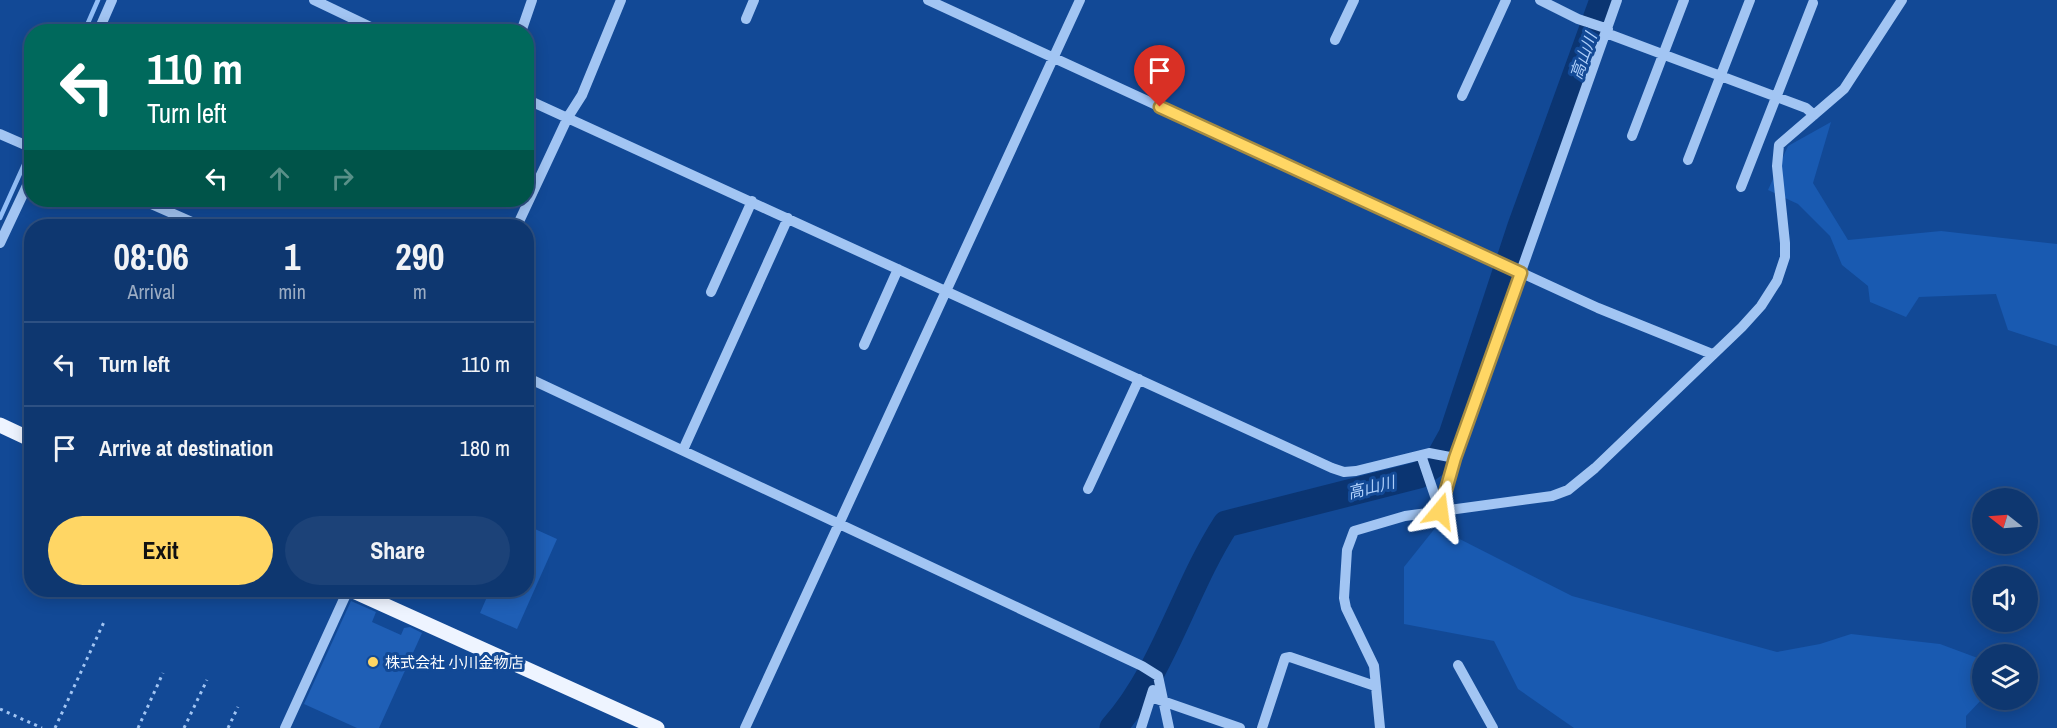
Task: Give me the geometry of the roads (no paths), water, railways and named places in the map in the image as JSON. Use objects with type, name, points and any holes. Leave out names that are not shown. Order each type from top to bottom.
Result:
[{"type":"main road","points":[[0,426],[24,436]]},
{"type":"main road","points":[[366,597],[657,728]]},
{"type":"street","points":[[102,24],[112,0]]},
{"type":"street","points":[[314,0],[364,24]]},
{"type":"street","points":[[524,24],[531,0]]},
{"type":"street","points":[[534,190],[568,117],[582,95],[621,0]]},
{"type":"street","points":[[746,19],[754,0]]},
{"type":"street","points":[[928,0],[1636,325],[1712,354]]},
{"type":"street","points":[[745,728],[1080,0]]},
{"type":"street","points":[[1335,40],[1354,0]]},
{"type":"street","points":[[1462,96],[1506,0]]},
{"type":"street","points":[[1540,0],[1607,31],[1806,108],[1814,115]]},
{"type":"street","points":[[1440,511],[1455,458],[1617,0]]},
{"type":"street","points":[[1632,136],[1684,0]]},
{"type":"street","points":[[1688,160],[1750,0]]},
{"type":"street","points":[[1380,728],[1374,666],[1346,608],[1344,598],[1345,563],[1350,538],[1354,531],[1360,527],[1440,511],[1532,500],[1568,490],[1595,468],[1761,306],[1782,271],[1785,234],[1776,154],[1786,137],[1814,115],[1856,74],[1902,0]]},
{"type":"street","points":[[1741,187],[1813,3]]},
{"type":"street","points":[[534,102],[1344,472],[1435,453],[1455,458]]},
{"type":"street","points":[[0,134],[24,144]]},
{"type":"street","points":[[0,243],[24,192]]},
{"type":"street","points":[[711,292],[752,201]]},
{"type":"street","points":[[158,207],[185,219]]},
{"type":"street","points":[[682,450],[788,218]]},
{"type":"street","points":[[864,345],[898,269]]},
{"type":"street","points":[[1088,489],[1139,379]]},
{"type":"street","points":[[534,381],[840,523],[1158,676]]},
{"type":"street","points":[[1421,455],[1440,511]]},
{"type":"street","points":[[285,728],[347,597]]},
{"type":"street","points":[[1262,728],[1285,658],[1290,657],[1375,686]]},
{"type":"street","points":[[1458,664],[1492,728]]},
{"type":"street","points":[[1141,728],[1158,676]]},
{"type":"street","points":[[1158,676],[1169,728]]},
{"type":"street","points":[[1151,697],[1240,728]]},
{"type":"waterway","points":[[88,24],[98,0]]},
{"type":"waterway","name":"高山川","points":[[1113,728],[1131,705],[1161,655],[1198,575],[1226,524],[1419,475],[1437,462],[1452,435],[1521,226],[1603,0]]},
{"type":"waterway","points":[[0,218],[24,165]]},
{"type":"place","name":"株式会社 小川金物店","points":[[373,662]]}]
